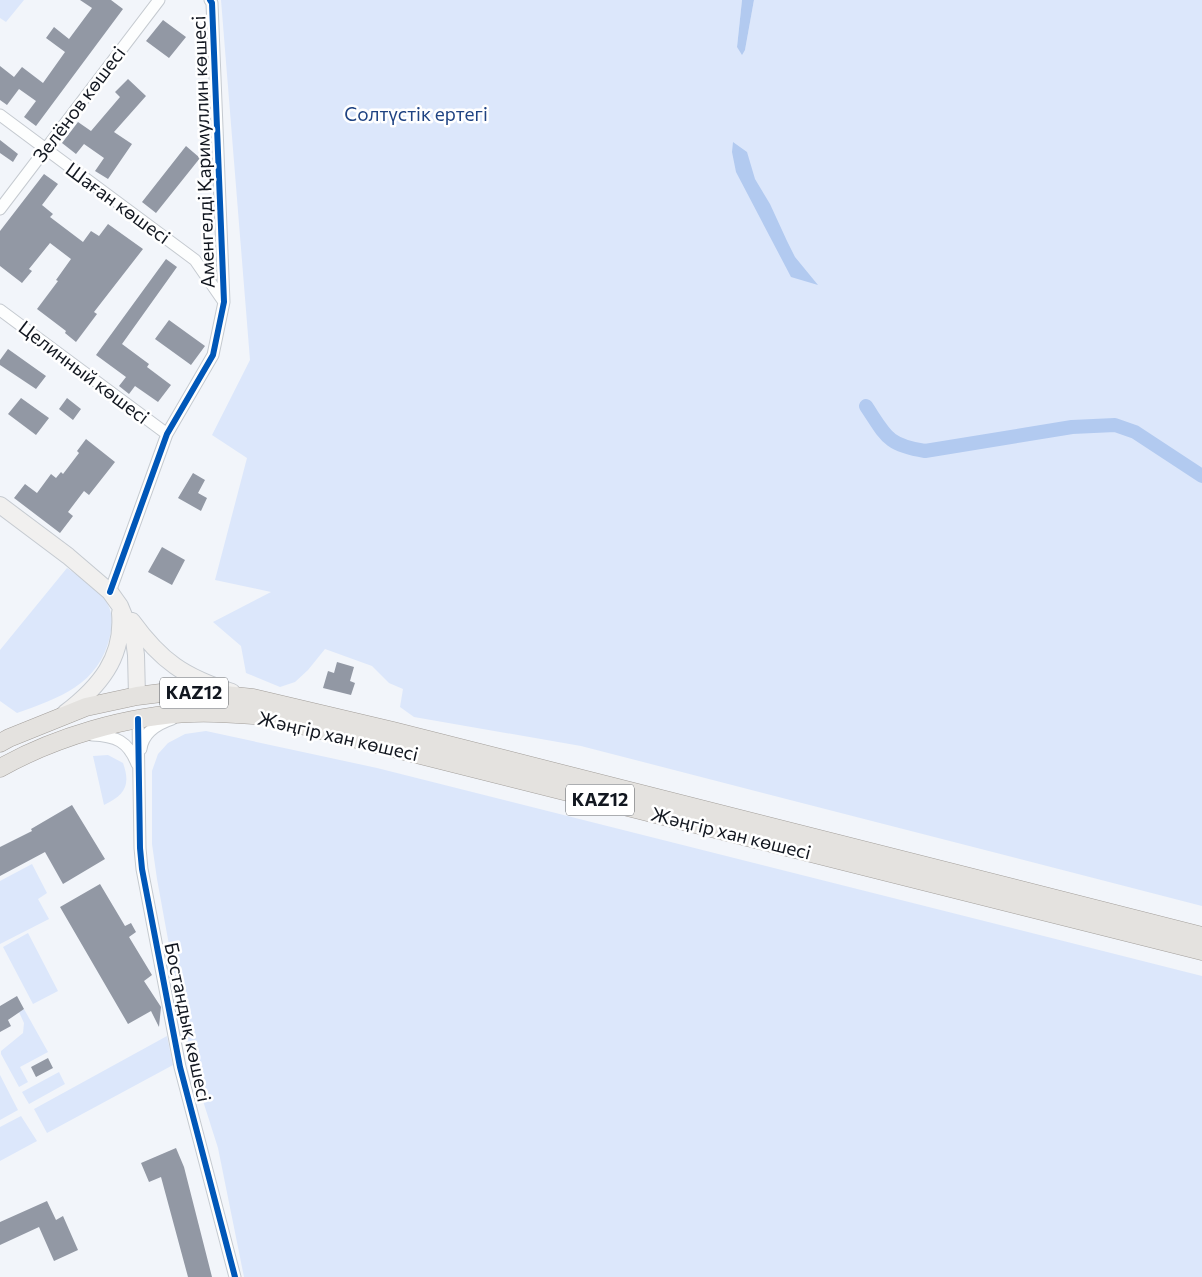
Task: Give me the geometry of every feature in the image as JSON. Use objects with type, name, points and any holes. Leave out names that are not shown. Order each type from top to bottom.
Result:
[{"type":"main road","points":[[0,505],[68,556],[115,599],[148,642],[166,661],[187,675],[210,685],[253,698]]},
{"type":"main road","points":[[115,599],[134,640],[138,719]]},
{"type":"main road","points":[[55,720],[85,696],[113,662],[120,633],[115,599]]},
{"type":"main road","name":"Жәңгір хан көшесі","points":[[0,743],[8,738],[95,705],[137,696],[169,692],[253,698],[403,734],[1202,936]]},
{"type":"main road","name":"Жәңгір хан көшесі","points":[[0,768],[91,730],[138,719],[194,713],[265,716],[1202,951]]},
{"type":"street","name":"Зелёнов көшесі","points":[[0,208],[159,0]]},
{"type":"street","name":"Аменгелді Қаримуллин көшесі","points":[[210,0],[212,3],[224,302]]},
{"type":"street","name":"Шаған көшесі","points":[[0,115],[195,260],[224,302]]},
{"type":"street","points":[[115,599],[167,434],[213,355],[224,302]]},
{"type":"street","name":"Целинный көшесі","points":[[0,310],[167,434]]},
{"type":"street","points":[[138,768],[141,744],[149,732],[162,723],[194,713]]},
{"type":"street","points":[[138,719],[138,768]]},
{"type":"street","points":[[66,739],[92,734],[110,736],[123,742],[133,755],[138,768]]},
{"type":"street","name":"Бостандық көшесі","points":[[138,768],[142,868],[180,1067],[235,1277]]},
{"type":"green space","points":[[0,0],[24,0],[6,22],[0,18]]},
{"type":"green space","name":"Солтүстік ертегі","points":[[221,0],[742,0],[737,47],[745,50],[754,0],[1202,0],[1202,906],[581,746],[414,717],[400,707],[403,689],[389,683],[372,666],[325,649],[308,670],[295,682],[280,687],[246,673],[241,646],[213,622],[271,592],[215,580],[247,458],[212,435],[250,360]]},
{"type":"green space","points":[[67,568],[97,590],[110,608],[112,626],[105,653],[97,667],[75,687],[48,702],[17,713],[0,701],[0,650]]},
{"type":"green space","points":[[206,731],[377,768],[1202,976],[1202,1277],[244,1277],[218,1148],[190,1060],[152,844],[152,771],[158,754],[168,743],[185,734]]},
{"type":"green space","points":[[108,755],[123,763],[126,783],[117,797],[104,805],[93,756]]},
{"type":"green space","points":[[32,864],[47,893],[38,899],[49,919],[0,944],[0,881]]},
{"type":"green space","points":[[28,933],[58,991],[33,1004],[3,947]]},
{"type":"green space","points":[[24,1009],[48,1052],[20,1067],[28,1082],[19,1087],[1,1051],[23,1033],[24,1023],[19,1012]]},
{"type":"green space","points":[[167,1036],[173,1065],[47,1133],[34,1109]]},
{"type":"green space","points":[[59,1072],[65,1084],[29,1104],[22,1092]]},
{"type":"green space","points":[[0,1075],[18,1110],[0,1120]]},
{"type":"green space","points":[[21,1116],[37,1141],[0,1161],[0,1127]]},
{"type":"water","points":[[742,0],[754,0],[745,50],[742,55],[737,47]]},
{"type":"water","points":[[733,142],[747,152],[755,179],[770,204],[795,257],[818,285],[791,277],[736,172],[732,152]]},
{"type":"building","points":[[80,0],[111,0],[123,9],[36,126],[24,117],[36,101],[19,89],[7,105],[0,100],[0,66],[14,77],[22,67],[43,83],[65,52],[46,38],[54,27],[69,39],[92,8]]},
{"type":"building","points":[[163,20],[186,37],[169,58],[146,41]]},
{"type":"building","points":[[128,79],[146,96],[114,132],[132,144],[108,179],[95,171],[104,158],[84,144],[76,154],[62,143],[78,122],[91,131],[120,97],[115,92]]},
{"type":"building","points":[[0,140],[18,154],[13,162],[0,153]]},
{"type":"building","points":[[186,146],[200,158],[156,213],[142,202]]},
{"type":"building","points":[[44,174],[58,184],[42,205],[53,214],[50,217],[83,242],[91,231],[99,236],[108,224],[143,249],[94,312],[97,314],[76,342],[65,333],[66,331],[37,309],[58,281],[56,280],[71,259],[50,243],[29,269],[32,271],[22,283],[0,266],[0,231]]},
{"type":"building","points":[[166,259],[177,267],[122,344],[149,364],[147,367],[171,385],[158,402],[135,386],[129,394],[119,386],[126,377],[96,355]]},
{"type":"building","points":[[169,320],[205,346],[191,365],[155,339]]},
{"type":"building","points":[[8,349],[46,376],[36,389],[0,365],[0,360]]},
{"type":"building","points":[[21,398],[49,418],[36,435],[8,414]]},
{"type":"building","points":[[67,398],[81,409],[73,420],[59,409]]},
{"type":"building","points":[[86,439],[115,462],[89,495],[84,491],[68,512],[73,516],[60,533],[14,498],[25,484],[37,493],[51,474],[56,478],[61,472],[63,474],[79,453],[77,451]]},
{"type":"building","points":[[193,473],[205,480],[198,493],[207,498],[201,511],[178,498]]},
{"type":"building","points":[[162,547],[185,560],[172,585],[148,572]]},
{"type":"building","points":[[337,662],[354,667],[350,681],[355,683],[351,695],[323,688],[328,671],[334,673]]},
{"type":"building","points":[[72,805],[105,859],[63,884],[45,852],[0,876],[0,847],[32,831],[31,829]]},
{"type":"building","points":[[100,884],[125,926],[131,923],[136,932],[129,937],[152,975],[144,981],[161,1007],[159,1027],[151,1011],[128,1024],[60,907]]},
{"type":"building","points":[[17,996],[24,1009],[8,1020],[11,1026],[0,1032],[0,1006]]},
{"type":"building","points":[[48,1058],[53,1068],[36,1077],[31,1067]]},
{"type":"building","points":[[176,1148],[184,1167],[212,1277],[188,1277],[161,1177],[149,1182],[141,1163]]},
{"type":"building","points":[[47,1201],[56,1220],[63,1216],[78,1250],[54,1261],[39,1227],[0,1245],[0,1222]]},
{"type":"waterway","points":[[866,406],[889,438],[912,449],[925,451],[1072,427],[1115,425],[1135,432],[1202,476]]},
{"type":"cycle path","points":[[110,592],[167,434],[213,355],[224,302],[212,3],[210,0]]},
{"type":"cycle path","points":[[138,719],[142,869],[180,1067],[235,1277]]}]
